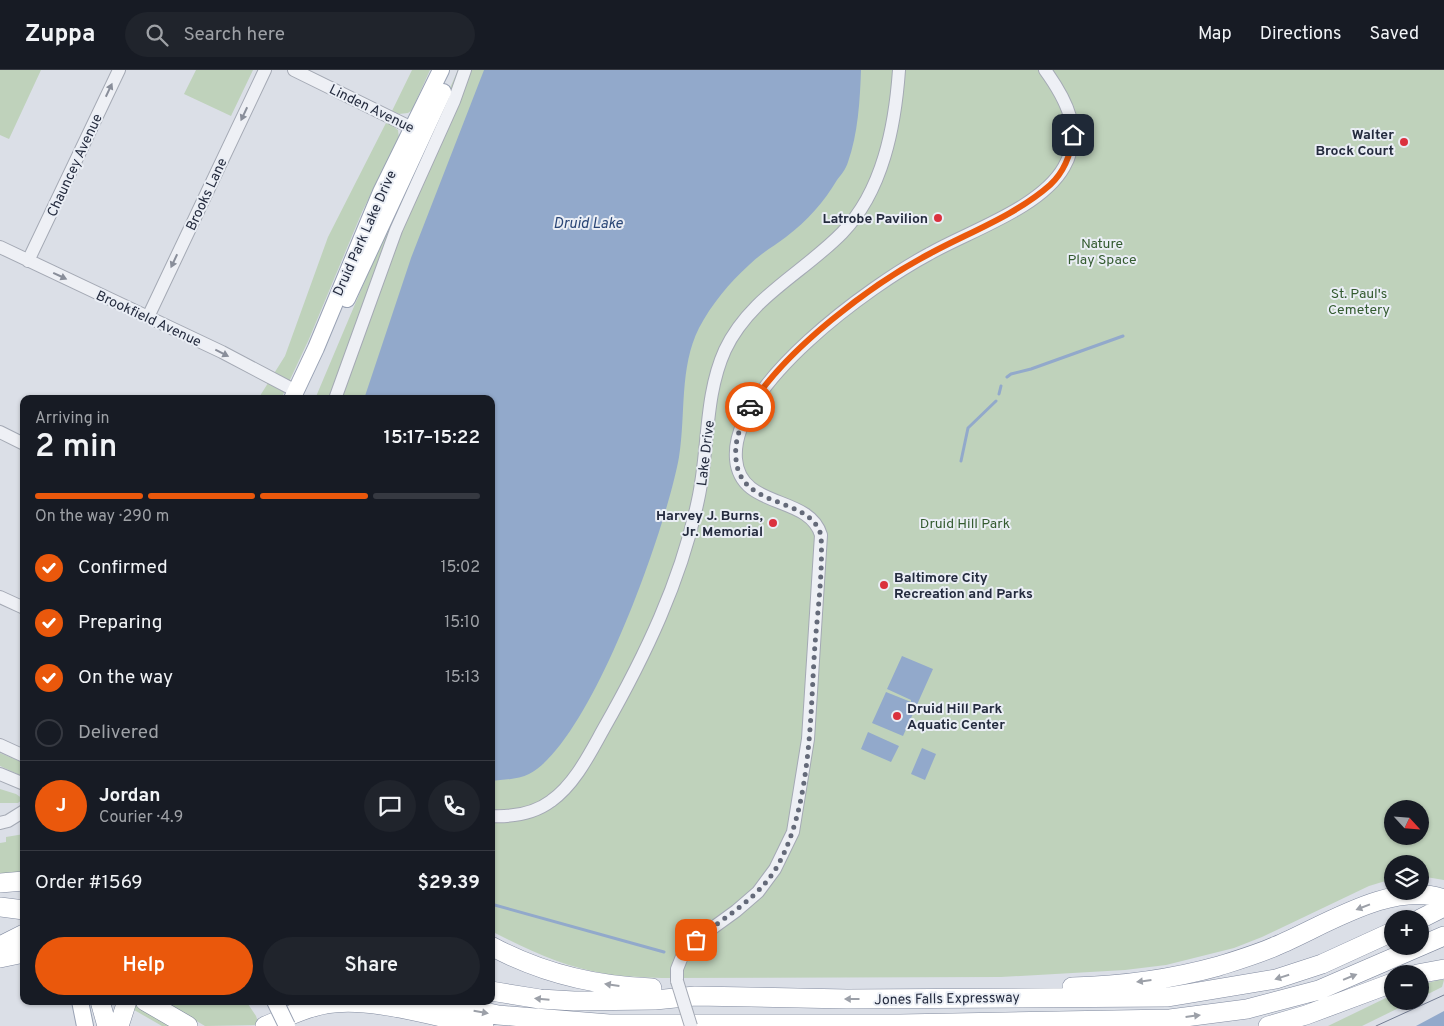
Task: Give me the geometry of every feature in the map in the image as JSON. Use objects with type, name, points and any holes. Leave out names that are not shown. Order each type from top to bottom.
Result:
[{"type":"highway","points":[[0,883],[20,881]]},
{"type":"highway","points":[[1040,996],[1064,987],[1147,981],[1217,966],[1276,946],[1355,910],[1395,896],[1419,893],[1444,899]]},
{"type":"highway","points":[[0,907],[20,910]]},
{"type":"highway","points":[[1429,914],[1444,907]]},
{"type":"highway","points":[[0,929],[20,932]]},
{"type":"highway","points":[[0,946],[20,935]]},
{"type":"highway","name":"Jones Falls Expressway","points":[[495,992],[540,999],[574,1001],[654,1000],[695,996],[847,999],[1040,996],[1065,999],[1151,998],[1189,995],[1276,979],[1322,964],[1384,936]]},
{"type":"highway","name":"Jones Falls Expressway","points":[[451,1005],[476,1011],[532,1019],[659,1025],[903,1025],[1170,1019],[1247,1008],[1326,987],[1444,936]]},
{"type":"highway","points":[[495,948],[543,970],[609,984],[655,988],[695,996]]},
{"type":"highway","points":[[0,958],[20,954]]},
{"type":"highway","points":[[1429,972],[1444,969]]},
{"type":"highway","points":[[1268,1026],[1314,1012],[1384,985]]},
{"type":"highway","points":[[101,1005],[107,1026]]},
{"type":"highway","points":[[119,1026],[126,1005]]},
{"type":"highway","points":[[152,1005],[188,1026]]},
{"type":"highway","points":[[265,1026],[322,1005]]},
{"type":"highway","points":[[370,1005],[484,1026]]},
{"type":"main road","name":"Druid Park Lake Drive","points":[[297,395],[373,239],[442,70]]},
{"type":"main road","name":"Druid Park Lake Drive","points":[[418,131],[452,70]]},
{"type":"main road","points":[[81,1005],[85,1026]]},
{"type":"main road","points":[[277,1005],[287,1026]]},
{"type":"street","name":"Chauncey Avenue","points":[[28,261],[119,70]]},
{"type":"street","name":"Brooks Lane","points":[[148,317],[265,70]]},
{"type":"street","name":"Linden Avenue","points":[[294,70],[418,131]]},
{"type":"street","points":[[336,395],[396,230],[432,152],[465,70]]},
{"type":"street","name":"Lake Drive","points":[[495,816],[509,816],[538,808],[561,793],[585,760],[618,704],[660,619],[690,533],[704,474],[713,389],[724,352],[750,312],[842,234],[863,206],[872,188],[887,145],[895,106],[899,70]]},
{"type":"street","points":[[691,1026],[677,981],[679,962],[688,947],[749,901],[775,869],[793,832],[807,756],[821,535],[813,519],[756,492],[742,478],[736,462],[735,451],[740,428],[752,405],[777,373],[814,337],[852,306],[912,263],[1027,202],[1058,176],[1065,166],[1072,144],[1073,125],[1066,104],[1045,70]]},
{"type":"street","name":"Brookfield Avenue","points":[[0,247],[148,317],[295,395]]},
{"type":"street","points":[[0,432],[20,442]]},
{"type":"street","points":[[0,597],[20,606]]},
{"type":"street","points":[[0,745],[20,754]]},
{"type":"street","points":[[0,774],[20,782]]},
{"type":"street","points":[[4,822],[20,813]]},
{"type":"green space","points":[[0,70],[41,70],[9,139],[0,135]]},
{"type":"green space","points":[[196,70],[253,70],[231,116],[184,94]]},
{"type":"green space","points":[[412,70],[430,70],[412,110],[408,113],[399,114],[392,111]]},
{"type":"green space","name":"Druid Hill Park","points":[[458,70],[1444,70],[1444,880],[1429,878],[1429,855],[1384,855],[1384,881],[1369,886],[1262,937],[1234,948],[1166,965],[1125,970],[1001,977],[662,978],[621,976],[562,963],[495,933],[495,395],[317,395],[377,252]]},
{"type":"green space","points":[[387,121],[398,130],[399,138],[362,212],[309,339],[283,395],[261,395],[285,356],[328,237]]},
{"type":"green space","points":[[0,753],[20,761],[20,775],[0,766]]},
{"type":"green space","points":[[0,789],[20,797],[18,803],[0,803]]},
{"type":"green space","points":[[20,835],[20,874],[0,876],[0,843],[6,842],[6,837]]},
{"type":"green space","points":[[1444,980],[1442,987],[1429,994],[1429,983]]},
{"type":"green space","points":[[1384,999],[1384,1010],[1395,1010],[1362,1026],[1328,1026]]},
{"type":"green space","points":[[125,1005],[141,1005],[179,1026],[162,1026]]},
{"type":"green space","points":[[170,1005],[249,1005],[259,1025],[205,1026]]},
{"type":"water","name":"Druid Lake","points":[[484,70],[861,70],[856,128],[845,169],[827,196],[808,218],[794,231],[758,257],[721,294],[699,328],[688,359],[681,441],[672,489],[643,579],[623,629],[601,678],[577,721],[553,754],[529,774],[516,778],[495,781],[495,395],[365,395],[411,258]]},
{"type":"water","points":[[902,656],[933,669],[903,736],[872,723],[886,692],[911,702],[911,700],[887,689]]},
{"type":"water","points":[[868,732],[899,746],[891,762],[861,749]]},
{"type":"water","points":[[922,748],[936,754],[925,780],[911,774]]},
{"type":"water","points":[[1444,1011],[1444,1026],[1416,1026]]},
{"type":"waterway","points":[[1007,377],[1123,336]]},
{"type":"waterway","points":[[999,394],[1001,386]]},
{"type":"waterway","points":[[961,461],[968,428],[996,401]]},
{"type":"waterway","points":[[495,905],[664,952]]},
{"type":"tram line","points":[[1376,1026],[1444,995]]},
{"type":"way so far","points":[[696,940],[749,901],[775,869],[793,832],[808,739],[821,535],[813,519],[756,492],[742,478],[738,470],[735,451],[740,428],[750,407]]},
{"type":"place","name":"Walter Brock Court","points":[[1404,142]]},
{"type":"place","name":"Latrobe Pavilion","points":[[938,218]]},
{"type":"place","name":"Harvey J. Burns, Jr. Memorial","points":[[773,523]]},
{"type":"place","name":"Baltimore City Recreation and Parks","points":[[884,585]]},
{"type":"place","name":"Druid Hill Park Aquatic Center","points":[[897,716]]},
{"type":"route","points":[[750,407],[796,353],[831,322],[875,288],[928,254],[1012,211],[1051,184],[1065,166],[1073,135]]},
{"type":"park label","name":"Nature Play Space","points":[[1102,252]]},
{"type":"park label","name":"St. Paul's Cemetery","points":[[1359,302]]}]
